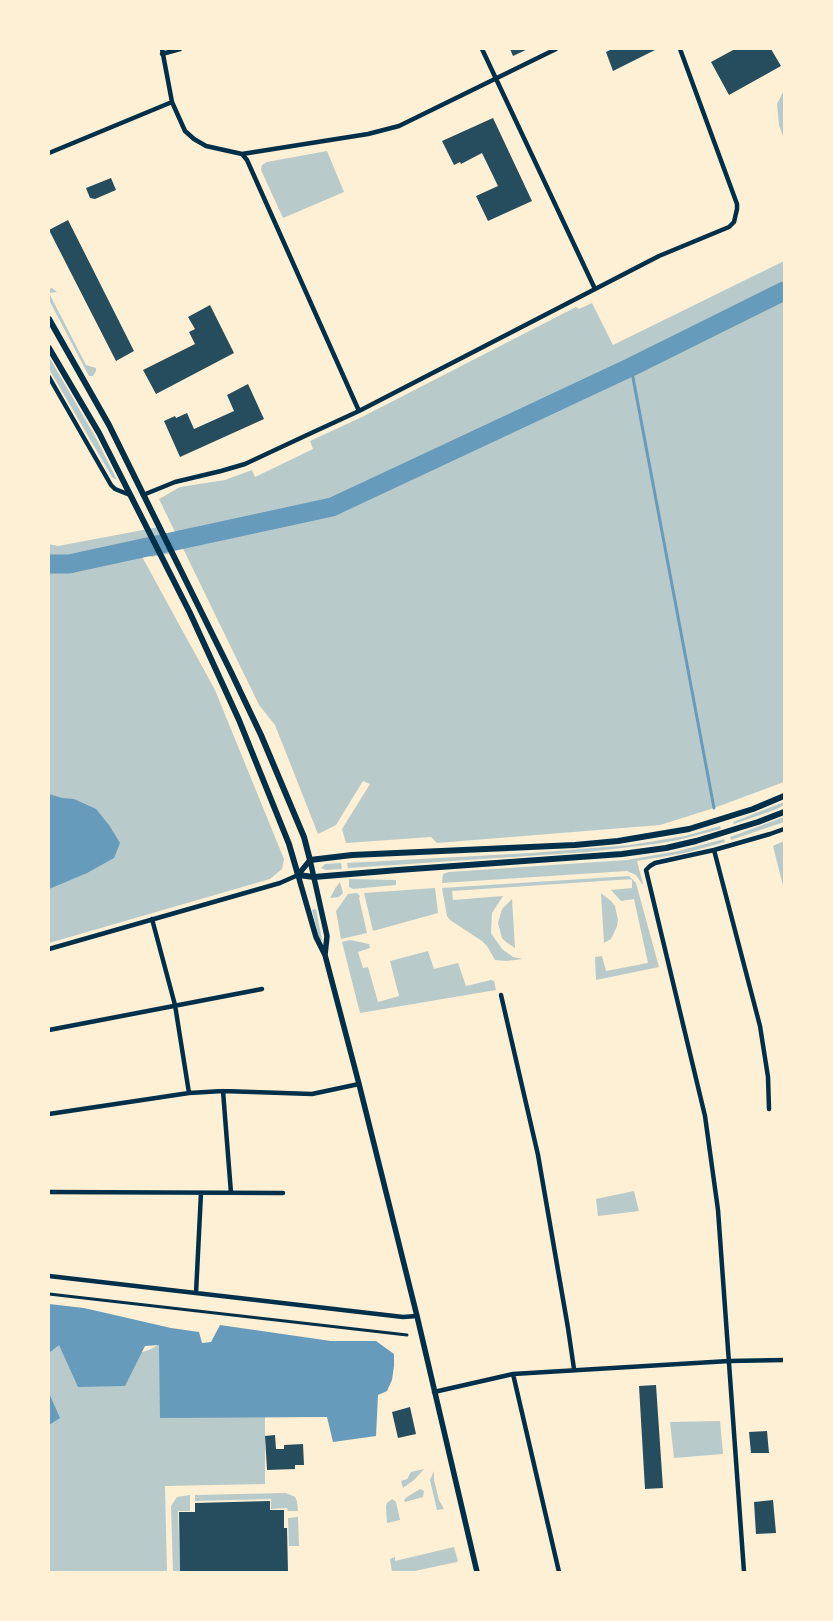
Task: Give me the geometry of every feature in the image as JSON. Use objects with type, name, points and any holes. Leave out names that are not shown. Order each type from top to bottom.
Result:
[{"type":"main road","points":[[49,319],[109,425],[178,565],[260,735],[304,837],[310,860],[352,855],[575,845],[618,841],[689,829],[753,809],[784,796]]},
{"type":"main road","points":[[49,348],[99,434],[167,566],[233,706],[288,844],[298,875],[314,877],[622,854],[666,848],[696,841],[784,812]]},
{"type":"street","points":[[180,49],[162,51],[172,102],[186,131],[194,139],[206,146],[242,154],[368,134],[399,126],[556,49]]},
{"type":"street","points":[[482,49],[595,290]]},
{"type":"street","points":[[143,495],[175,482],[245,464],[359,411],[659,256],[723,230],[734,222],[737,204],[680,49]]},
{"type":"street","points":[[49,153],[172,102]]},
{"type":"street","points":[[242,154],[257,179],[359,411]]},
{"type":"street","points":[[49,377],[111,485],[115,489],[131,496]]},
{"type":"street","points":[[744,1572],[718,1210],[705,1116],[646,870],[655,863],[714,850],[784,829]]},
{"type":"street","points":[[714,850],[760,1026],[768,1077],[769,1109]]},
{"type":"street","points":[[49,949],[280,883],[298,875],[310,860]]},
{"type":"street","points":[[310,860],[328,936],[325,954]]},
{"type":"street","points":[[298,875],[316,937],[325,954],[359,1084],[417,1316],[477,1572]]},
{"type":"street","points":[[152,919],[175,1005],[189,1093]]},
{"type":"street","points":[[49,1030],[262,989]]},
{"type":"street","points":[[501,995],[538,1155],[574,1370]]},
{"type":"street","points":[[49,1114],[189,1093],[223,1091],[312,1094],[359,1084]]},
{"type":"street","points":[[223,1091],[231,1193]]},
{"type":"street","points":[[49,1192],[283,1192]]},
{"type":"street","points":[[196,1293],[200,1193]]},
{"type":"street","points":[[49,1276],[403,1317],[417,1316]]},
{"type":"street","points":[[49,1294],[407,1335]]},
{"type":"street","points":[[434,1392],[513,1374],[729,1361],[784,1360]]},
{"type":"street","points":[[513,1374],[559,1572]]},
{"type":"shaded area","points":[[784,90],[784,139],[779,125],[777,104]]},
{"type":"shaded area","points":[[327,151],[344,192],[283,218],[261,170],[262,165],[267,162]]},
{"type":"shaded area","points":[[784,261],[784,782],[714,808],[660,825],[437,843],[431,837],[346,843],[342,829],[370,784],[363,781],[336,825],[318,834],[275,725],[259,705],[159,499],[180,487],[225,480],[252,470],[255,477],[313,449],[310,441],[362,417],[576,307],[579,309],[592,303],[613,345]]},
{"type":"shaded area","points":[[52,288],[57,292],[49,293],[49,289]]},
{"type":"shaded area","points":[[49,293],[86,365],[96,368],[93,376],[89,376],[49,300]]},
{"type":"shaded area","points":[[49,357],[96,438],[117,480],[112,477],[49,369]]},
{"type":"shaded area","points":[[159,527],[172,553],[152,557],[140,553],[215,690],[284,859],[282,869],[270,879],[49,943],[49,544],[58,546]]},
{"type":"shaded area","points":[[784,802],[784,805],[777,809],[734,824],[733,822]]},
{"type":"shaded area","points":[[784,817],[784,822],[731,840],[730,837]]},
{"type":"shaded area","points":[[720,826],[721,829],[678,840],[588,852],[348,868],[347,863],[531,853],[630,845],[685,836]]},
{"type":"shaded area","points":[[724,839],[725,842],[685,853],[637,861],[643,884],[636,875],[627,871],[442,883],[443,874],[449,872],[627,860],[678,851]]},
{"type":"shaded area","points":[[784,841],[784,890],[773,846]]},
{"type":"shaded area","points":[[341,863],[342,869],[326,870],[321,868],[325,864]]},
{"type":"shaded area","points":[[629,876],[632,879],[452,891],[453,900],[503,896],[492,913],[491,933],[502,949],[513,957],[523,959],[495,960],[482,941],[450,920],[447,916],[442,888]]},
{"type":"shaded area","points":[[349,879],[396,880],[396,885],[353,889],[349,887]]},
{"type":"shaded area","points":[[632,879],[636,883],[659,967],[596,980],[595,957],[602,956],[606,971],[648,963],[634,899],[621,901],[611,890],[632,888]]},
{"type":"shaded area","points":[[340,882],[343,893],[339,897],[330,898],[336,887]]},
{"type":"shaded area","points":[[435,888],[438,913],[373,931],[364,893]]},
{"type":"shaded area","points":[[357,893],[360,896],[367,933],[341,939],[336,911],[348,894]]},
{"type":"shaded area","points":[[601,893],[615,906],[618,920],[611,939],[604,943]]},
{"type":"shaded area","points":[[512,899],[515,948],[502,938],[498,923],[502,909]]},
{"type":"shaded area","points":[[316,909],[322,940],[320,941],[312,910]]},
{"type":"shaded area","points":[[350,940],[369,944],[370,948],[358,952],[363,968],[368,967],[378,1002],[399,996],[390,961],[428,951],[434,969],[458,963],[466,986],[491,980],[494,981],[496,990],[360,1013],[342,942]]},
{"type":"shaded area","points":[[634,1191],[639,1211],[598,1216],[596,1199]]},
{"type":"shaded area","points":[[61,1342],[140,1353],[161,1343],[265,1405],[265,1484],[165,1486],[167,1572],[49,1572],[49,1349]]},
{"type":"shaded area","points":[[720,1421],[723,1454],[674,1458],[670,1422]]},
{"type":"shaded area","points":[[424,1469],[403,1488],[401,1481],[407,1479],[411,1472]]},
{"type":"shaded area","points":[[434,1471],[434,1480],[439,1500],[444,1509],[437,1510],[430,1480]]},
{"type":"shaded area","points":[[420,1489],[424,1491],[423,1497],[405,1502],[404,1500],[407,1497]]},
{"type":"shaded area","points":[[286,1493],[295,1497],[298,1511],[288,1511],[287,1508],[271,1509],[271,1499],[195,1501],[195,1495]]},
{"type":"shaded area","points":[[190,1495],[190,1511],[178,1511],[180,1572],[173,1572],[171,1506],[177,1497]]},
{"type":"shaded area","points":[[392,1499],[396,1502],[400,1520],[387,1523],[386,1506]]},
{"type":"shaded area","points":[[298,1517],[299,1546],[289,1546],[288,1518]]},
{"type":"shaded area","points":[[454,1547],[457,1562],[410,1572],[392,1572],[390,1559],[395,1557],[395,1561]]},
{"type":"water","points":[[49,794],[74,799],[96,809],[120,843],[114,858],[87,873],[49,889]]},
{"type":"water","points":[[49,1304],[84,1308],[171,1328],[199,1332],[202,1343],[211,1342],[220,1325],[331,1341],[376,1341],[394,1354],[394,1366],[392,1380],[387,1391],[378,1395],[376,1436],[333,1442],[327,1417],[160,1418],[159,1345],[145,1346],[125,1386],[78,1387],[59,1345],[49,1353]]},
{"type":"water","points":[[49,1393],[60,1418],[49,1425]]},
{"type":"building","points":[[510,49],[528,49],[513,56]]},
{"type":"building","points":[[612,49],[657,49],[613,71],[606,52]]},
{"type":"building","points":[[735,49],[771,49],[781,66],[729,95],[711,62]]},
{"type":"building","points":[[493,118],[532,201],[488,221],[476,196],[498,186],[482,153],[461,164],[460,162],[454,165],[442,141]]},
{"type":"building","points":[[111,178],[116,190],[95,199],[90,198],[86,188]]},
{"type":"building","points":[[68,220],[134,351],[116,361],[49,230]]},
{"type":"building","points":[[210,305],[234,353],[156,394],[143,370],[195,344],[189,332],[195,329],[188,317]]},
{"type":"building","points":[[248,384],[264,419],[180,457],[164,421],[187,413],[194,429],[234,411],[227,395]]},
{"type":"building","points":[[656,1385],[663,1488],[645,1489],[639,1386]]},
{"type":"building","points":[[410,1407],[416,1434],[398,1438],[392,1412]]},
{"type":"building","points":[[767,1431],[769,1453],[751,1453],[749,1432]]},
{"type":"building","points":[[275,1435],[276,1449],[284,1449],[284,1445],[303,1444],[304,1465],[295,1465],[295,1469],[267,1470],[265,1436]]},
{"type":"building","points":[[773,1500],[776,1533],[756,1534],[754,1502]]},
{"type":"building","points":[[270,1501],[270,1510],[284,1510],[284,1528],[287,1528],[288,1572],[180,1572],[179,1512],[195,1512],[195,1503]]},
{"type":"waterway","points":[[49,564],[69,564],[332,507],[631,367],[784,291]]},
{"type":"waterway","points":[[631,367],[714,808]]}]
